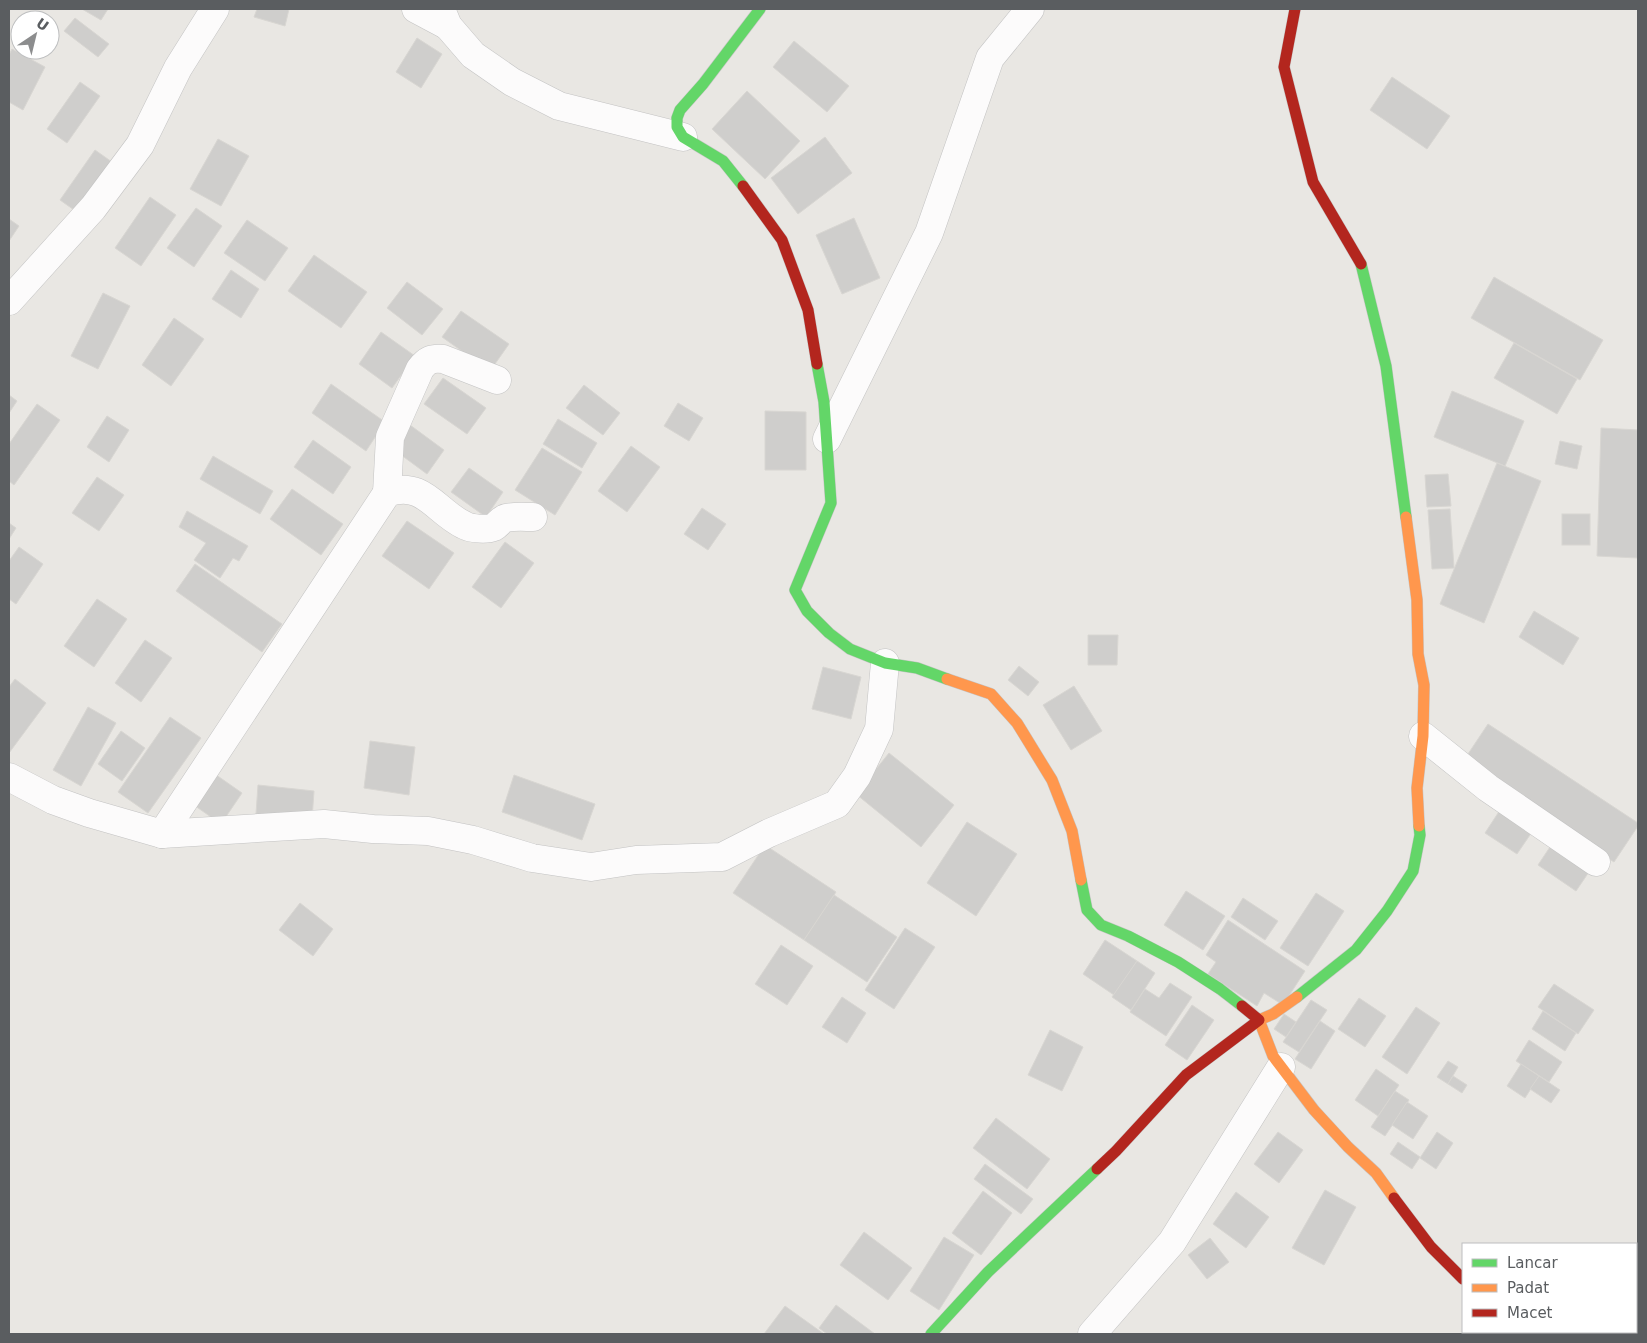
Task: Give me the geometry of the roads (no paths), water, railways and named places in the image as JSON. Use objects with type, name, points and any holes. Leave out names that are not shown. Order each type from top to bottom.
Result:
[{"type":"street","points":[[9,301],[93,208],[140,145],[178,68],[215,9]]},
{"type":"street","points":[[416,9],[445,17],[472,55],[512,82],[559,106],[683,137],[722,161],[752,195],[782,240],[808,310],[824,402],[831,503],[795,590],[807,611],[829,633],[850,649],[885,663],[917,668],[991,694],[1017,723],[1052,780],[1072,831],[1087,910],[1101,925],[1128,936],[1178,962],[1220,989],[1259,1020],[1273,1056],[1280,1067],[1314,1110],[1348,1147],[1376,1173],[1431,1247],[1462,1278]]},
{"type":"street","points":[[683,137],[677,127],[677,118],[680,110],[703,84],[760,9]]},
{"type":"street","points":[[827,439],[929,233],[990,58],[1030,9]]},
{"type":"street","points":[[931,1334],[988,1272],[1116,1151],[1186,1075],[1259,1020],[1273,1014],[1306,992],[1356,950],[1414,871],[1420,835],[1417,788],[1423,736],[1424,685],[1418,654],[1417,600],[1386,366],[1360,262],[1313,182],[1284,67],[1295,9]]},
{"type":"street","points":[[162,834],[387,493],[390,438],[420,369],[427,361],[434,358],[443,359],[497,380]]},
{"type":"street","points":[[387,493],[397,489],[408,489],[424,495],[464,526],[476,528],[493,528],[505,518],[533,517]]},
{"type":"street","points":[[9,777],[54,800],[89,813],[162,834],[324,824],[373,829],[428,831],[473,840],[532,858],[591,867],[636,860],[722,857],[769,833],[837,804],[857,776],[879,729],[885,663]]},
{"type":"street","points":[[1423,736],[1488,788],[1596,862]]},
{"type":"street","points":[[1092,1334],[1172,1242],[1280,1067]]}]
